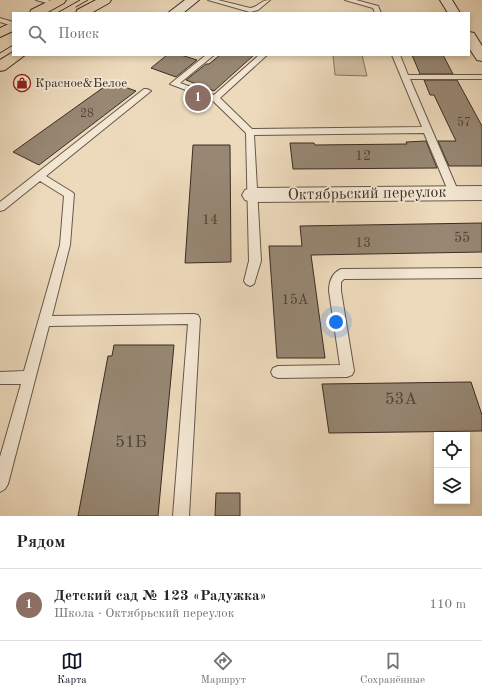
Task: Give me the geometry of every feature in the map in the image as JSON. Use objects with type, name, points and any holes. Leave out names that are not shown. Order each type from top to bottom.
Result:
[{"type":"main road","points":[[84,12],[105,0]]},
{"type":"main road","points":[[38,12],[57,2]]},
{"type":"main road","points":[[0,33],[12,26]]},
{"type":"main road","points":[[0,67],[16,56]]},
{"type":"street","points":[[175,12],[193,0]]},
{"type":"street","points":[[446,0],[453,12]]},
{"type":"street","points":[[470,38],[482,57]]},
{"type":"street","name":"Октябрьский переулок","points":[[252,195],[482,193]]},
{"type":"lane","points":[[39,0],[57,2]]},
{"type":"lane","points":[[211,0],[250,10],[256,9],[267,0]]},
{"type":"lane","points":[[348,0],[376,7],[378,12]]},
{"type":"lane","points":[[0,20],[12,25]]},
{"type":"lane","points":[[209,56],[174,84],[215,98],[250,132],[255,261],[250,281]]},
{"type":"lane","points":[[215,98],[262,56]]},
{"type":"lane","points":[[396,56],[454,193]]},
{"type":"lane","points":[[405,77],[482,77]]},
{"type":"lane","points":[[0,207],[147,91]]},
{"type":"lane","points":[[250,132],[428,130]]},
{"type":"lane","points":[[0,484],[65,245],[69,194],[39,176]]},
{"type":"lane","points":[[278,372],[347,371],[335,291],[337,277],[341,274],[482,273]]},
{"type":"lane","points":[[44,321],[194,319],[181,516]]},
{"type":"lane","points":[[0,378],[29,377]]},
{"type":"shaded area","points":[[333,56],[362,56],[367,76],[335,75]]},
{"type":"building","points":[[166,56],[184,56],[197,60],[176,77],[151,68]]},
{"type":"building","points":[[219,56],[253,56],[214,91],[186,80],[206,64],[209,64]]},
{"type":"building","points":[[412,56],[444,56],[453,74],[420,74]]},
{"type":"building","points":[[424,80],[457,80],[482,126],[482,166],[449,166],[438,141],[456,141],[434,95],[430,95]]},
{"type":"building","points":[[111,82],[136,91],[39,165],[13,152]]},
{"type":"building","points":[[426,141],[437,168],[293,169],[290,143],[314,143],[315,145],[407,144],[406,142]]},
{"type":"building","points":[[193,145],[230,145],[231,262],[185,263]]},
{"type":"building","points":[[482,223],[482,252],[311,255],[325,358],[277,358],[269,246],[302,246],[300,226]]},
{"type":"building","points":[[114,345],[174,345],[158,516],[78,516],[108,356],[112,356]]},
{"type":"building","points":[[471,382],[482,415],[482,431],[329,433],[322,384]]},
{"type":"building","points":[[216,493],[240,493],[240,516],[215,516]]},
{"type":"tram line","points":[[59,12],[80,0]]},
{"type":"tram line","points":[[76,7],[88,0]]},
{"type":"tram line","points":[[0,53],[12,46]]},
{"type":"place","name":"Красное&Белое","points":[[22,83]]},
{"type":"place","name":"Детский сад № 123 «Радужка»","points":[[198,98]]}]
